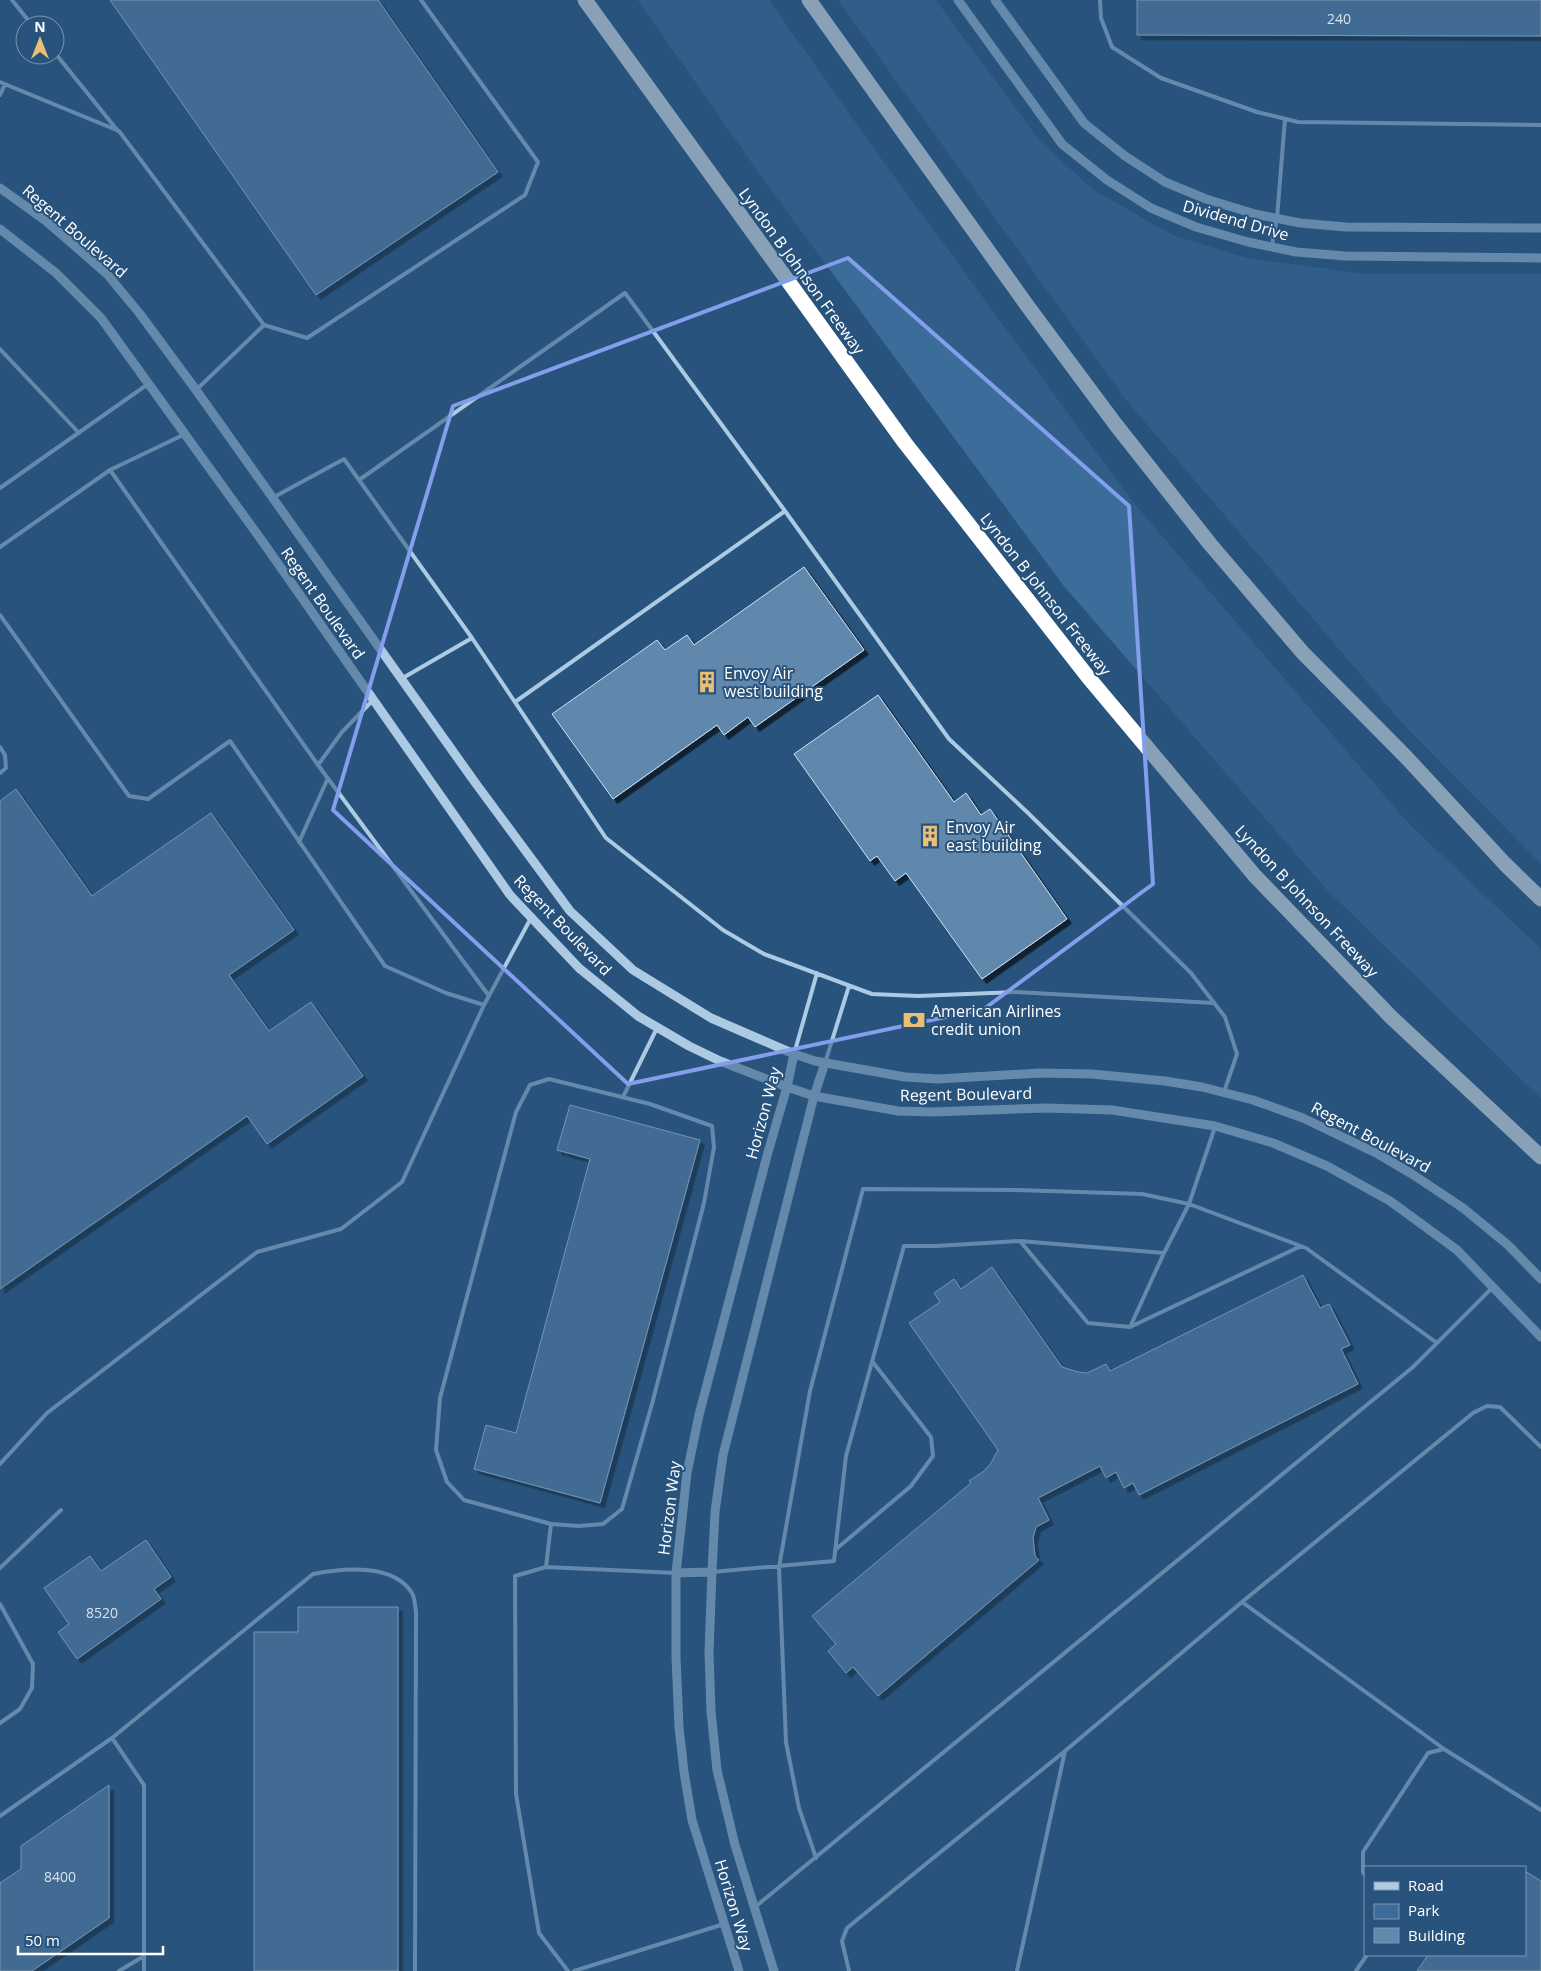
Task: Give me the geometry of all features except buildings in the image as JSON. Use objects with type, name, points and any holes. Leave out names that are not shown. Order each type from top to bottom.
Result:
[{"type":"highway","name":"Lyndon B Johnson Freeway","points":[[585,0],[905,443],[1088,677],[1255,876],[1391,1017],[1541,1157]]},
{"type":"highway","points":[[809,0],[1029,308],[1116,425],[1210,544],[1304,653],[1406,757],[1505,864],[1541,899]]},
{"type":"street","name":"Dividend Drive","points":[[958,0],[1062,144],[1107,180],[1151,208],[1196,227],[1272,248],[1296,252],[1345,256],[1541,258]]},
{"type":"street","name":"Dividend Drive","points":[[995,0],[1084,123],[1125,156],[1165,182],[1206,199],[1300,223],[1346,227],[1541,228]]},
{"type":"street","name":"Regent Boulevard","points":[[0,188],[46,221],[107,274],[140,314],[474,781],[570,910],[633,970],[711,1018],[794,1054],[825,1063],[913,1078],[1040,1073],[1092,1074],[1165,1081],[1202,1087],[1253,1100],[1304,1118],[1378,1154],[1412,1174],[1463,1208],[1508,1245],[1541,1279]]},
{"type":"street","name":"Regent Boulevard","points":[[0,229],[56,273],[101,318],[510,895],[579,968],[638,1016],[689,1046],[720,1061],[814,1096],[898,1111],[968,1112],[1046,1108],[1112,1110],[1215,1126],[1273,1143],[1327,1166],[1361,1184],[1390,1202],[1457,1250],[1541,1337]]},
{"type":"street","name":"Horizon Way","points":[[738,1971],[692,1820],[684,1772],[679,1727],[676,1657],[676,1573],[687,1473],[699,1415],[765,1161],[787,1087],[794,1054]]},
{"type":"street","name":"Horizon Way","points":[[774,1971],[735,1845],[718,1770],[711,1711],[710,1662],[715,1512],[724,1455],[814,1096],[825,1063]]},
{"type":"street","points":[[676,1573],[712,1572]]},
{"type":"lane","points":[[12,0],[24,15]]},
{"type":"lane","points":[[65,65],[119,131],[264,325],[307,338],[525,195],[538,162],[421,0]]},
{"type":"lane","points":[[1100,0],[1101,18],[1112,47],[1161,78],[1257,112],[1298,122],[1541,125]]},
{"type":"lane","points":[[0,82],[119,131]]},
{"type":"lane","points":[[0,95],[5,84]]},
{"type":"lane","points":[[1272,248],[1277,218],[1285,119]]},
{"type":"lane","points":[[359,480],[626,293],[949,739],[1027,812],[1191,973],[1225,1017],[1237,1054],[1224,1092]]},
{"type":"lane","points":[[196,390],[264,325]]},
{"type":"lane","points":[[0,349],[78,433]]},
{"type":"lane","points":[[0,488],[148,384]]},
{"type":"lane","points":[[0,547],[110,470],[185,434]]},
{"type":"lane","points":[[272,498],[344,459],[472,638],[606,838],[723,930],[764,954],[872,994],[918,996],[1016,992],[1214,1003]]},
{"type":"lane","points":[[110,470],[318,765],[489,996]]},
{"type":"lane","points":[[515,702],[785,511]]},
{"type":"lane","points":[[0,615],[129,796],[148,799],[230,741],[385,966],[446,993],[484,1004]]},
{"type":"lane","points":[[401,679],[472,638]]},
{"type":"lane","points":[[318,765],[342,732],[373,700]]},
{"type":"lane","points":[[0,747],[5,755],[6,768],[0,772]]},
{"type":"lane","points":[[299,842],[328,778]]},
{"type":"lane","points":[[0,1464],[47,1413],[257,1252],[341,1229],[402,1182],[484,1004],[532,917]]},
{"type":"lane","points":[[794,1054],[817,973]]},
{"type":"lane","points":[[825,1063],[849,986]]},
{"type":"lane","points":[[623,1097],[657,1028]]},
{"type":"lane","points":[[549,1079],[650,1104],[712,1126],[714,1147],[704,1203],[652,1404],[622,1508],[603,1524],[579,1526],[550,1524],[464,1500],[447,1482],[436,1450],[440,1398],[516,1112],[530,1085],[549,1079]]},
{"type":"lane","points":[[1130,1327],[1189,1204],[1215,1126]]},
{"type":"lane","points":[[816,1858],[800,1808],[786,1742],[779,1567],[810,1391],[863,1189],[1016,1190],[1142,1194],[1189,1204],[1301,1246],[1437,1343]]},
{"type":"lane","points":[[712,1572],[834,1561],[846,1456],[904,1246],[1020,1241],[1164,1253]]},
{"type":"lane","points":[[1020,1241],[1088,1323],[1130,1327],[1301,1246]]},
{"type":"lane","points":[[754,1907],[1413,1367],[1494,1287]]},
{"type":"lane","points":[[835,1550],[911,1486],[933,1456],[931,1437],[872,1361]]},
{"type":"lane","points":[[849,1971],[842,1941],[847,1928],[1065,1751],[1242,1602],[1473,1413],[1487,1406],[1500,1406],[1541,1447]]},
{"type":"lane","points":[[0,1568],[61,1510]]},
{"type":"lane","points":[[546,1567],[550,1524]]},
{"type":"lane","points":[[568,1971],[539,1933],[516,1794],[515,1576],[546,1567],[676,1573]]},
{"type":"lane","points":[[0,1816],[112,1738],[313,1574],[328,1571],[372,1570],[390,1574],[402,1582],[413,1595],[416,1612],[415,1971]]},
{"type":"lane","points":[[1242,1602],[1444,1749],[1541,1810]]},
{"type":"lane","points":[[0,1604],[33,1664],[32,1688],[20,1709],[0,1723]]},
{"type":"lane","points":[[112,1738],[144,1785],[144,1971]]},
{"type":"lane","points":[[1364,1874],[1363,1852],[1428,1753],[1444,1749]]},
{"type":"lane","points":[[1017,1971],[1065,1751]]},
{"type":"lane","points":[[574,1971],[724,1924]]},
{"type":"lane","points":[[119,1971],[144,1956]]},
{"type":"lane","points":[[1356,1971],[1366,1956]]},
{"type":"highlighted area","points":[[848,258],[1129,506],[1153,884],[984,1009],[628,1084],[333,810],[453,406]]},
{"type":"green space","points":[[638,0],[769,0],[877,153],[1132,501],[1409,824],[1541,949],[1541,1098],[1328,891],[1063,585],[768,186]]},
{"type":"green space","points":[[838,0],[936,0],[1039,140],[1092,189],[1172,235],[1246,258],[1365,274],[1541,274],[1541,864],[1404,725],[1126,400]]},
{"type":"place","name":"Envoy Air west building","points":[[707,682]]},
{"type":"place","name":"Envoy Air east building","points":[[930,836]]},
{"type":"place","name":"American Airlines credit union","points":[[914,1020]]}]
